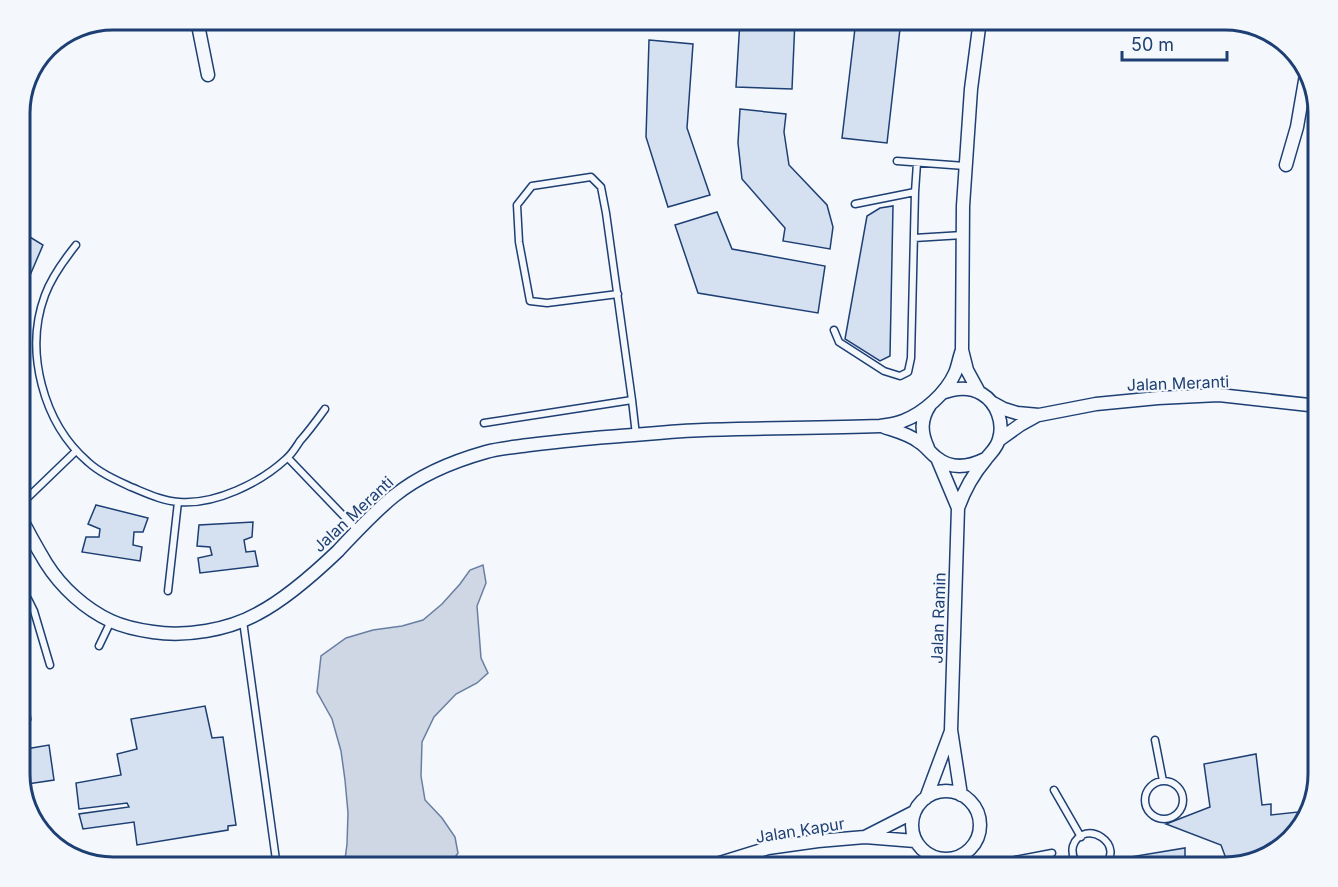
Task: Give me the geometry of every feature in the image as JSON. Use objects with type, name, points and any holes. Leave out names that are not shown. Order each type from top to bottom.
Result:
[{"type":"street","points":[[199,30],[208,75]]},
{"type":"street","points":[[979,30],[965,166],[962,350],[967,370],[979,392]]},
{"type":"street","points":[[1286,165],[1297,127],[1304,87]]},
{"type":"street","points":[[958,508],[950,486],[923,438],[922,425],[925,412],[954,373],[962,350]]},
{"type":"street","points":[[880,426],[906,420],[937,398],[960,388],[979,392],[1004,409],[1039,415]]},
{"type":"street","name":"Jalan Meranti","points":[[1039,415],[1096,404],[1219,395],[1308,405]]},
{"type":"street","points":[[958,508],[963,496],[999,440],[1001,427],[999,414],[993,403]]},
{"type":"street","points":[[999,440],[1020,424],[1039,415]]},
{"type":"street","points":[[880,426],[919,441],[948,464],[961,467],[974,465],[986,459]]},
{"type":"street","name":"Jalan Meranti","points":[[30,534],[47,564],[68,591],[93,610],[111,621],[144,631],[182,635],[243,620],[271,606],[338,551],[357,530],[410,484],[450,465],[486,452],[566,440],[703,430],[880,426]]},
{"type":"street","name":"Jalan Ramin","points":[[958,508],[951,730],[961,795]]},
{"type":"street","name":"Jalan Ramin","points":[[926,798],[951,730]]},
{"type":"street","points":[[929,857],[915,841],[912,831],[914,812],[926,798],[934,794],[952,792],[970,802],[977,811],[980,823],[975,843],[968,851],[957,857]]},
{"type":"street","name":"Jalan Kapur","points":[[865,837],[914,812]]},
{"type":"street","name":"Jalan Kapur","points":[[739,857],[768,848],[818,841],[865,837],[915,841]]},
{"type":"street","points":[[966,857],[968,851]]},
{"type":"lane","points":[[897,161],[965,166]]},
{"type":"lane","points":[[834,330],[839,342],[884,371],[900,376],[908,372],[917,163]]},
{"type":"lane","points":[[618,294],[547,303],[530,301],[519,242],[517,205],[532,186],[591,177],[601,187],[618,294],[636,435]]},
{"type":"lane","points":[[855,204],[915,192]]},
{"type":"lane","points":[[914,238],[963,241]]},
{"type":"lane","points":[[76,245],[64,260],[44,297],[36,337],[38,362],[51,411],[68,441],[90,464],[115,480],[160,498],[178,502],[200,501],[225,495],[257,480],[288,458],[325,409]]},
{"type":"lane","points":[[484,423],[632,400]]},
{"type":"lane","points":[[30,495],[76,451]]},
{"type":"lane","points":[[288,458],[357,530]]},
{"type":"lane","points":[[168,591],[178,502]]},
{"type":"lane","points":[[30,603],[50,665]]},
{"type":"lane","points":[[243,620],[275,857]]},
{"type":"lane","points":[[99,646],[111,621]]},
{"type":"lane","points":[[1155,740],[1163,781]]},
{"type":"lane","points":[[1163,781],[1178,788],[1183,803],[1173,817],[1165,819],[1156,818],[1150,813],[1145,797],[1148,789],[1155,783],[1163,781]]},
{"type":"lane","points":[[1054,790],[1080,837]]},
{"type":"lane","points":[[1074,857],[1072,851],[1080,837],[1094,833],[1106,840],[1109,845],[1109,857]]},
{"type":"lane","points":[[1031,857],[1052,853]]},
{"type":"shaded area","points":[[483,565],[486,583],[477,606],[481,658],[488,673],[477,683],[456,694],[434,717],[422,742],[421,776],[425,800],[442,818],[455,837],[458,853],[455,857],[345,857],[348,813],[345,780],[341,751],[332,719],[317,692],[321,656],[346,638],[423,620],[442,604],[470,570]]},
{"type":"building","points":[[739,30],[795,30],[792,89],[736,87]]},
{"type":"building","points":[[855,30],[900,30],[887,143],[842,138]]},
{"type":"building","points":[[649,40],[693,44],[687,128],[710,195],[668,207],[646,137]]},
{"type":"building","points":[[740,109],[786,114],[784,132],[789,165],[827,205],[833,227],[830,249],[783,241],[785,228],[742,179],[738,143]]},
{"type":"building","points":[[893,206],[890,356],[880,361],[845,339],[867,216],[880,208]]},
{"type":"building","points":[[717,212],[732,249],[825,266],[818,313],[698,293],[675,225]]},
{"type":"building","points":[[30,237],[43,245],[30,275]]},
{"type":"building","points":[[96,505],[148,518],[143,532],[134,532],[133,545],[142,547],[140,561],[82,552],[86,537],[99,537],[100,529],[88,524]]},
{"type":"building","points":[[253,522],[252,537],[244,540],[246,552],[255,551],[258,566],[200,573],[198,558],[212,555],[210,547],[197,546],[199,525]]},
{"type":"building","points":[[205,706],[212,738],[223,737],[236,825],[228,826],[228,830],[137,845],[134,822],[83,829],[79,814],[129,807],[127,803],[79,809],[76,783],[121,775],[117,754],[137,749],[131,719]]},
{"type":"building","points":[[49,745],[54,780],[31,784],[30,748]]},
{"type":"building","points":[[1256,754],[1262,805],[1271,804],[1271,815],[1299,812],[1284,833],[1267,846],[1247,854],[1225,857],[1221,845],[1166,824],[1210,807],[1204,764]]},
{"type":"building","points":[[1185,848],[1185,857],[1130,857]]}]
